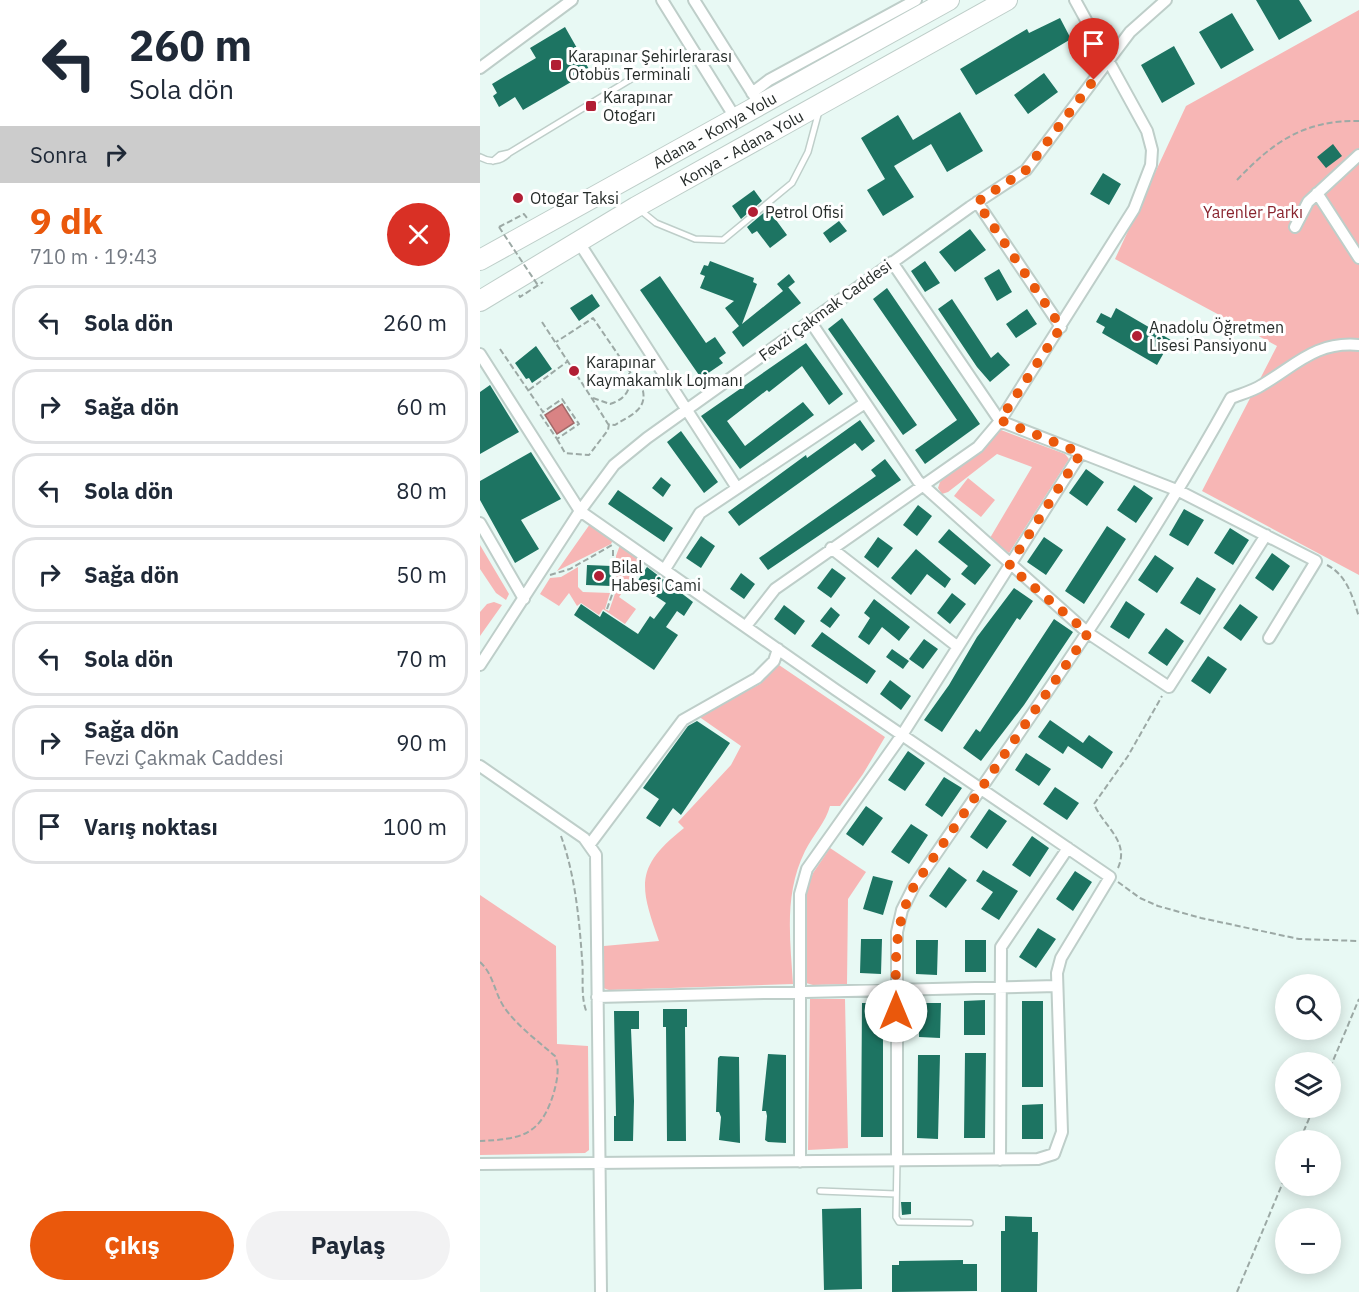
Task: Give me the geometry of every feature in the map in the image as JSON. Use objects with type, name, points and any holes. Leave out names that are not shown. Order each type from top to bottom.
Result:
[{"type":"highway","name":"Adana - Konya Yolu","points":[[480,260],[736,119],[756,99],[949,0]]},
{"type":"highway","name":"Konya - Adana Yolu","points":[[480,301],[636,207],[1007,0]]},
{"type":"street","points":[[480,68],[572,0]]},
{"type":"street","points":[[662,0],[736,119]]},
{"type":"street","points":[[698,2],[756,99],[769,80],[916,0]]},
{"type":"street","points":[[746,626],[774,588],[978,447],[1000,420],[1134,210],[1151,165],[1152,150],[1147,131],[1075,0]]},
{"type":"street","name":"Fevzi Çakmak Caddesi","points":[[480,665],[542,573],[580,511],[614,465],[687,409],[892,262],[1026,170],[1130,32],[1166,0]]},
{"type":"street","points":[[1296,227],[1308,202],[1359,155]]},
{"type":"street","points":[[1317,194],[1359,258]]},
{"type":"street","points":[[977,202],[1061,327]]},
{"type":"street","points":[[578,241],[737,489]]},
{"type":"street","points":[[892,262],[1000,420],[1179,491],[1316,561],[1269,638]]},
{"type":"street","points":[[810,321],[922,485],[1009,566],[1088,633],[1169,687],[1266,535]]},
{"type":"street","points":[[897,1160],[897,932],[902,910],[914,886],[1088,633],[1179,491],[1231,398],[1260,387],[1303,357],[1330,345],[1340,343],[1359,345]]},
{"type":"street","points":[[480,354],[580,511],[1110,877],[1061,958],[1057,986],[1062,1132],[1054,1154],[1038,1159],[1000,1160],[480,1164]]},
{"type":"street","points":[[480,377],[490,371]]},
{"type":"street","points":[[665,569],[700,513],[865,403]]},
{"type":"street","points":[[800,1162],[800,894],[807,869],[902,735],[1081,453]]},
{"type":"street","points":[[480,523],[524,599]]},
{"type":"street","points":[[831,549],[958,647]]},
{"type":"street","points":[[590,844],[683,720],[757,678],[774,661],[778,649]]},
{"type":"street","points":[[480,766],[590,844],[596,855],[601,1292]]},
{"type":"street","points":[[1000,1160],[1001,947],[1068,848]]},
{"type":"street","points":[[597,998],[1057,986]]},
{"type":"lane","points":[[480,157],[498,161],[631,79]]},
{"type":"lane","points":[[636,207],[656,223],[695,239],[723,240],[792,183],[808,152],[821,104]]},
{"type":"lane","points":[[897,1160],[896,1217],[901,1224],[970,1223]]},
{"type":"lane","points":[[820,1191],[896,1194]]},
{"type":"path","points":[[1237,180],[1262,154],[1281,140],[1305,129],[1359,122]]},
{"type":"path","points":[[520,297],[539,287],[499,227],[524,214]]},
{"type":"path","points":[[556,342],[593,318],[643,391],[643,404],[616,424],[608,424]]},
{"type":"path","points":[[542,321],[608,424],[608,430],[589,455],[565,453],[540,414],[562,399],[579,424],[557,439]]},
{"type":"path","points":[[500,349],[543,412]]},
{"type":"path","points":[[528,390],[568,362]]},
{"type":"path","points":[[591,396],[596,401],[610,404],[623,398],[630,385],[628,369]]},
{"type":"path","points":[[542,573],[555,575],[613,545],[613,592],[607,609]]},
{"type":"path","points":[[1316,561],[1333,568],[1350,588],[1359,617]]},
{"type":"path","points":[[1169,687],[1128,756],[1094,804],[1114,832],[1123,856],[1110,877],[1140,898],[1201,918],[1299,939],[1359,941]]},
{"type":"path","points":[[556,819],[573,883],[581,944],[583,997],[586,1011],[598,1031]]},
{"type":"path","points":[[480,962],[492,977],[502,1004],[511,1017],[555,1056],[559,1063],[551,1102],[540,1124],[517,1139],[480,1141]]},
{"type":"path","points":[[1337,1052],[1359,999]]},
{"type":"path","points":[[1237,1292],[1277,1196]]},
{"type":"green space","name":"Yarenler Parkı","points":[[1359,10],[1359,575],[1202,491],[1277,346],[1115,259],[1186,106]]},
{"type":"green space","points":[[1001,430],[1065,454],[1069,459],[1009,553],[990,538],[1032,467],[997,454],[948,492],[942,494],[938,488],[940,482]]},
{"type":"green space","points":[[968,478],[995,500],[981,517],[954,496]]},
{"type":"green space","points":[[590,524],[613,540],[611,544],[557,571]]},
{"type":"green space","points":[[480,545],[509,594],[506,600],[496,593],[480,569]]},
{"type":"green space","points":[[620,545],[644,562],[619,597],[636,609],[625,624],[603,609],[599,615],[581,603],[577,606],[569,593],[559,606],[540,594],[550,578],[561,577],[578,567],[578,587],[583,592],[610,593],[605,609],[609,611],[617,588],[616,556]]},
{"type":"green space","points":[[494,602],[502,605],[480,636],[480,612],[487,604]]},
{"type":"green space","points":[[779,665],[885,737],[840,806],[830,806],[826,818],[805,851],[798,867],[790,916],[793,984],[609,990],[603,988],[604,946],[659,941],[645,891],[649,866],[668,842],[684,828],[678,822],[731,765],[741,746],[698,716],[760,684]]},
{"type":"green space","points":[[830,848],[866,872],[848,899],[847,984],[813,985],[806,983],[805,895],[813,873]]},
{"type":"green space","points":[[480,895],[556,946],[557,1044],[588,1046],[589,1150],[585,1153],[480,1155]]},
{"type":"green space","points":[[810,999],[845,999],[848,1148],[808,1150]]},
{"type":"shaded area","points":[[562,404],[574,423],[557,434],[545,415]]},
{"type":"building","points":[[1256,0],[1299,0],[1312,21],[1279,40]]},
{"type":"building","points":[[1232,13],[1254,50],[1221,69],[1199,32]]},
{"type":"building","points":[[1060,18],[1071,39],[976,95],[960,69],[1027,29],[1029,33]]},
{"type":"building","name":"Karapınar Şehirlerarası Otobüs Terminali","points":[[565,27],[590,71],[523,110],[515,97],[499,107],[493,96],[497,93],[492,84],[536,58],[530,48]]},
{"type":"building","points":[[1174,46],[1195,84],[1162,103],[1141,65]]},
{"type":"building","points":[[1044,73],[1058,92],[1028,114],[1014,95]]},
{"type":"building","points":[[960,112],[983,151],[947,172],[931,144],[894,166],[914,197],[883,216],[867,190],[885,179],[861,138],[898,115],[913,140]]},
{"type":"building","points":[[1333,144],[1342,156],[1326,168],[1317,157]]},
{"type":"building","points":[[1103,173],[1121,184],[1109,205],[1090,194]]},
{"type":"building","points":[[754,190],[762,201],[741,219],[732,206]]},
{"type":"building","points":[[768,209],[787,235],[770,248],[757,231],[752,234],[747,227]]},
{"type":"building","points":[[839,221],[847,231],[830,243],[823,233]]},
{"type":"building","points":[[970,229],[986,250],[955,272],[939,252]]},
{"type":"building","points":[[710,261],[754,278],[753,282],[757,284],[742,324],[783,291],[777,284],[789,274],[795,282],[788,287],[801,303],[743,347],[732,332],[739,326],[725,308],[734,301],[700,288],[705,276],[700,274],[704,265],[708,266]]},
{"type":"building","points":[[925,261],[940,283],[925,292],[911,271]]},
{"type":"building","points":[[999,269],[1012,292],[997,301],[984,278]]},
{"type":"building","points":[[660,276],[706,343],[715,337],[726,353],[719,358],[723,363],[701,378],[640,290]]},
{"type":"building","points":[[887,288],[980,424],[925,464],[915,450],[957,420],[873,299]]},
{"type":"building","points":[[592,294],[600,306],[579,321],[570,308]]},
{"type":"building","points":[[952,299],[991,358],[998,352],[1010,365],[990,382],[977,367],[938,309]]},
{"type":"building","name":"Anadolu Öğretmen Lisesi Pansiyonu","points":[[1116,308],[1171,340],[1157,365],[1102,333],[1105,327],[1096,322],[1101,313],[1111,318]]},
{"type":"building","points":[[1027,309],[1037,324],[1016,338],[1006,324]]},
{"type":"building","points":[[842,318],[917,425],[903,435],[828,329]]},
{"type":"building","points":[[806,343],[843,394],[829,405],[802,366],[769,392],[767,390],[727,421],[745,446],[803,402],[814,415],[740,469],[701,416]]},
{"type":"building","name":"Karapınar Kaymakamlık Lojmanı","points":[[536,346],[552,369],[532,383],[529,378],[526,379],[515,363]]},
{"type":"building","points":[[490,385],[519,432],[480,454],[480,392]]},
{"type":"building","points":[[860,420],[875,441],[862,451],[855,443],[739,526],[728,512],[806,455],[807,458]]},
{"type":"building","points":[[681,431],[718,482],[704,493],[667,442]]},
{"type":"building","points":[[531,452],[561,499],[521,520],[539,549],[515,563],[480,500],[480,481]]},
{"type":"building","points":[[885,459],[901,480],[768,570],[759,558],[876,476],[871,470]]},
{"type":"building","points":[[1086,469],[1104,482],[1087,506],[1069,493]]},
{"type":"building","points":[[661,477],[671,485],[663,497],[652,488]]},
{"type":"building","points":[[1134,485],[1153,498],[1136,523],[1117,510]]},
{"type":"building","points":[[618,490],[673,528],[664,542],[608,504]]},
{"type":"building","points":[[918,505],[932,516],[917,536],[903,525]]},
{"type":"building","points":[[1184,509],[1204,520],[1188,546],[1169,535]]},
{"type":"building","points":[[1107,526],[1126,539],[1084,604],[1065,591]]},
{"type":"building","points":[[1230,528],[1249,540],[1233,565],[1214,553]]},
{"type":"building","points":[[949,529],[991,565],[975,585],[961,574],[968,566],[938,542]]},
{"type":"building","points":[[701,536],[715,546],[701,568],[686,558]]},
{"type":"building","points":[[878,537],[893,548],[878,568],[864,557]]},
{"type":"building","points":[[1044,537],[1063,550],[1046,575],[1027,562]]},
{"type":"building","points":[[916,549],[951,579],[945,588],[927,574],[911,595],[891,578]]},
{"type":"building","points":[[1272,553],[1290,566],[1273,591],[1255,578]]},
{"type":"building","points":[[1155,555],[1174,568],[1157,593],[1138,580]]},
{"type":"building","name":"Bilal Habeşi Cami","points":[[587,565],[612,566],[611,586],[586,585]]},
{"type":"building","points":[[647,567],[693,602],[684,616],[677,611],[666,627],[678,635],[654,670],[574,615],[581,604],[600,617],[603,611],[638,634],[650,616],[654,619],[666,603],[636,583]]},
{"type":"building","points":[[832,568],[846,578],[831,598],[817,588]]},
{"type":"building","points":[[741,573],[755,584],[744,599],[730,589]]},
{"type":"building","points":[[1197,577],[1216,589],[1200,615],[1180,603]]},
{"type":"building","points":[[1014,588],[1033,601],[1020,620],[1017,618],[942,732],[924,720],[949,685],[977,637]]},
{"type":"building","points":[[952,593],[966,604],[950,624],[937,613]]},
{"type":"building","points":[[874,599],[910,627],[899,641],[882,627],[869,645],[858,637],[870,618],[864,613]]},
{"type":"building","points":[[1126,601],[1145,614],[1129,639],[1110,627]]},
{"type":"building","points":[[1240,604],[1258,617],[1241,641],[1223,628]]},
{"type":"building","points":[[784,605],[805,621],[795,635],[774,619]]},
{"type":"building","points":[[831,607],[840,615],[830,628],[820,621]]},
{"type":"building","points":[[1054,619],[1073,632],[1024,705],[981,761],[963,748],[976,729],[980,732]]},
{"type":"building","points":[[1166,628],[1184,641],[1167,666],[1148,653]]},
{"type":"building","points":[[822,632],[876,671],[867,684],[811,646]]},
{"type":"building","points":[[924,639],[938,649],[923,669],[909,659]]},
{"type":"building","points":[[892,649],[909,661],[903,669],[886,657]]},
{"type":"building","points":[[1208,656],[1227,669],[1210,694],[1191,681]]},
{"type":"building","points":[[890,680],[911,696],[901,710],[880,694]]},
{"type":"building","points":[[1050,720],[1083,743],[1089,735],[1113,752],[1102,769],[1068,746],[1063,754],[1038,737]]},
{"type":"building","points":[[697,721],[730,743],[681,815],[673,808],[660,827],[646,818],[659,799],[643,788],[688,726]]},
{"type":"building","points":[[908,751],[925,763],[905,791],[888,780]]},
{"type":"building","points":[[1026,753],[1051,769],[1039,786],[1015,770]]},
{"type":"building","points":[[944,777],[962,788],[942,817],[925,805]]},
{"type":"building","points":[[1055,787],[1079,803],[1067,820],[1043,804]]},
{"type":"building","points":[[866,806],[883,818],[863,846],[846,834]]},
{"type":"building","points":[[989,809],[1007,821],[987,849],[970,837]]},
{"type":"building","points":[[911,824],[928,835],[909,864],[891,852]]},
{"type":"building","points":[[1032,836],[1049,848],[1030,877],[1012,865]]},
{"type":"building","points":[[949,867],[967,880],[946,908],[929,896]]},
{"type":"building","points":[[983,870],[1018,891],[999,920],[981,909],[993,892],[976,881]]},
{"type":"building","points":[[1075,871],[1092,882],[1073,911],[1056,899]]},
{"type":"building","points":[[873,876],[893,881],[883,915],[863,909]]},
{"type":"building","points":[[1038,928],[1056,939],[1036,968],[1019,957]]},
{"type":"building","points":[[861,939],[882,939],[881,974],[860,973]]},
{"type":"building","points":[[916,940],[938,940],[937,975],[916,974]]},
{"type":"building","points":[[965,940],[986,940],[986,972],[965,972]]},
{"type":"building","points":[[985,1000],[985,1035],[964,1035],[964,1001]]},
{"type":"building","points":[[1022,1001],[1043,1001],[1043,1087],[1022,1087]]},
{"type":"building","points":[[862,1003],[883,1003],[883,1137],[861,1137]]},
{"type":"building","points":[[919,1003],[941,1003],[940,1038],[919,1037]]},
{"type":"building","points":[[663,1009],[687,1009],[687,1027],[685,1027],[686,1141],[667,1141],[666,1027],[663,1027]]},
{"type":"building","points":[[614,1011],[639,1011],[639,1029],[631,1029],[633,1141],[614,1141],[614,1116],[616,1116]]},
{"type":"building","points":[[965,1053],[986,1053],[985,1138],[964,1138]]},
{"type":"building","points":[[768,1054],[786,1055],[786,1143],[765,1140],[767,1116],[766,1111],[762,1111]]},
{"type":"building","points":[[918,1055],[940,1055],[938,1139],[917,1138]]},
{"type":"building","points":[[720,1056],[739,1057],[740,1143],[719,1140],[721,1117],[719,1112],[716,1112],[718,1058]]},
{"type":"building","points":[[1043,1104],[1043,1139],[1022,1139],[1022,1105]]},
{"type":"building","points":[[901,1202],[911,1202],[911,1214],[902,1215]]},
{"type":"building","points":[[861,1208],[862,1289],[824,1290],[822,1209]]},
{"type":"building","points":[[1005,1216],[1032,1217],[1032,1232],[1038,1232],[1037,1292],[1001,1292],[1001,1231],[1005,1231]]},
{"type":"building","points":[[963,1260],[963,1264],[977,1264],[977,1291],[892,1292],[892,1265],[899,1265],[899,1261]]},
{"type":"place","name":"Karapınar Şehirlerarası Otobüs Terminali","points":[[556,65]]},
{"type":"place","name":"Karapınar Otogarı","points":[[591,106]]},
{"type":"place","name":"Otogar Taksi","points":[[518,198]]},
{"type":"place","name":"Petrol Ofisi","points":[[753,212]]},
{"type":"place","name":"Anadolu Öğretmen Lisesi Pansiyonu","points":[[1137,336]]},
{"type":"place","name":"Karapınar Kaymakamlık Lojmanı","points":[[574,371]]},
{"type":"place","name":"Bilal Habeşi Cami","points":[[599,576]]},
{"type":"route","points":[[896,1011],[897,932],[902,910],[914,886],[1088,633],[1009,566],[1081,453],[1000,420],[1061,327],[977,202],[1026,170],[1094,80]]}]
